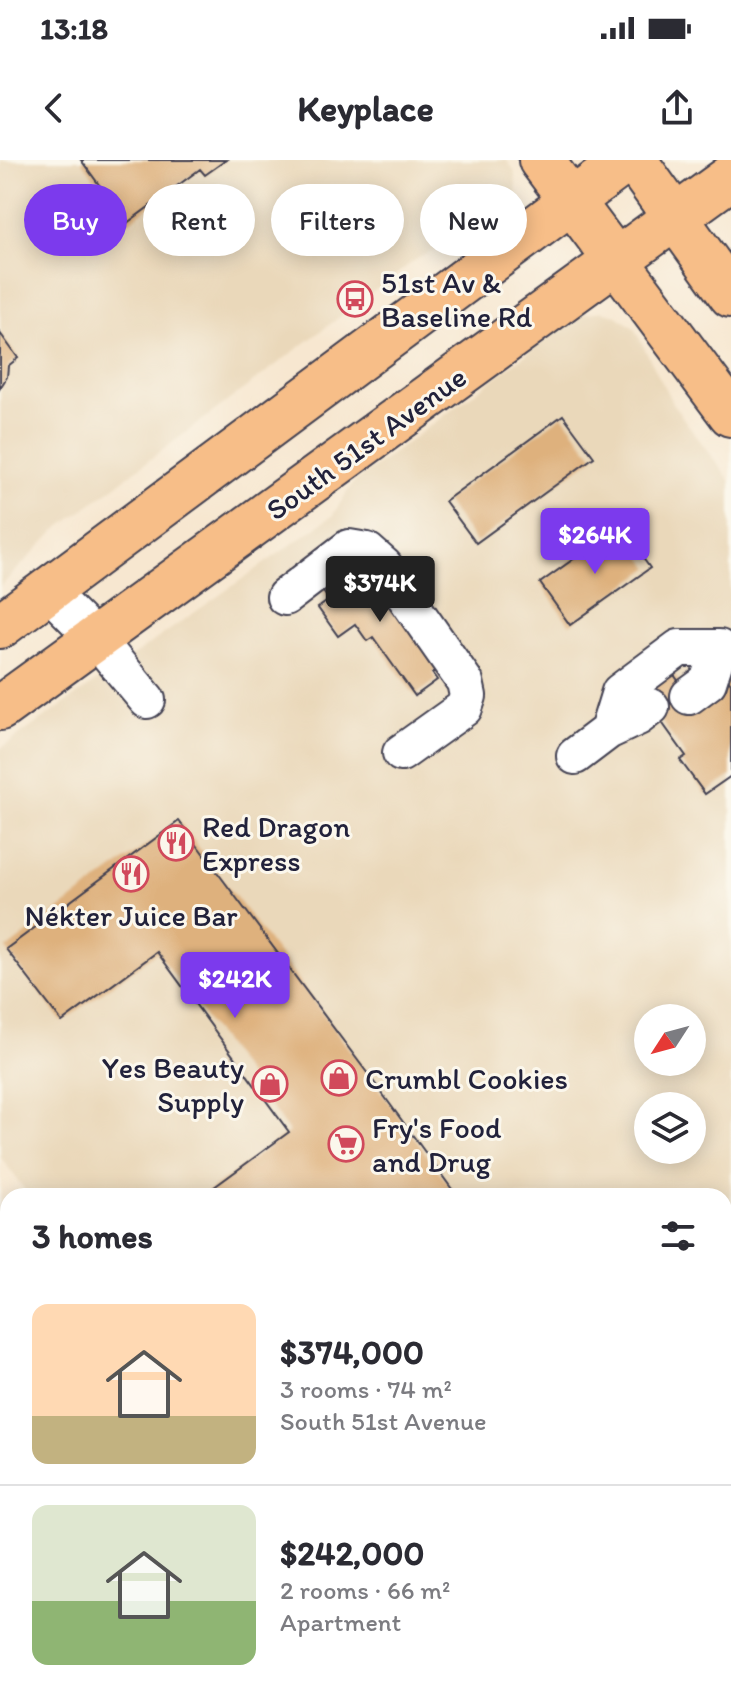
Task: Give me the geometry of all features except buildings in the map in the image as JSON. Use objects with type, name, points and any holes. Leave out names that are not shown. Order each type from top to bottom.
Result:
[{"type":"main road","points":[[541,160],[731,414]]},
{"type":"main road","points":[[0,626],[627,160]]},
{"type":"main road","points":[[634,160],[731,295]]},
{"type":"main road","name":"South 51st Avenue","points":[[0,708],[731,177]]},
{"type":"lane","points":[[285,597],[349,548],[367,551],[384,566],[465,682],[468,696],[464,708],[395,746]]},
{"type":"lane","points":[[48,591],[97,640],[147,700]]},
{"type":"lane","points":[[608,731],[620,692],[679,648],[725,643],[708,682],[681,685]]},
{"type":"lane","points":[[575,756],[608,731],[651,707]]},
{"type":"shaded area","points":[[0,160],[506,160],[514,170],[516,184],[420,184],[420,256],[422,256],[55,531],[0,587]]},
{"type":"shaded area","points":[[602,311],[616,315],[634,328],[674,406],[731,482],[731,1188],[23,1188],[0,1156],[0,749],[332,516],[353,483],[566,325],[584,314]]},
{"type":"place","name":"51st Av & Baseline Rd","points":[[355,299]]},
{"type":"place","name":"Red Dragon Express","points":[[176,843]]},
{"type":"place","name":"Nékter Juice Bar","points":[[131,874]]},
{"type":"place","name":"Crumbl Cookies","points":[[339,1078]]},
{"type":"place","name":"Yes Beauty Supply","points":[[270,1084]]},
{"type":"place","name":"Fry's Food and Drug","points":[[346,1144]]}]
